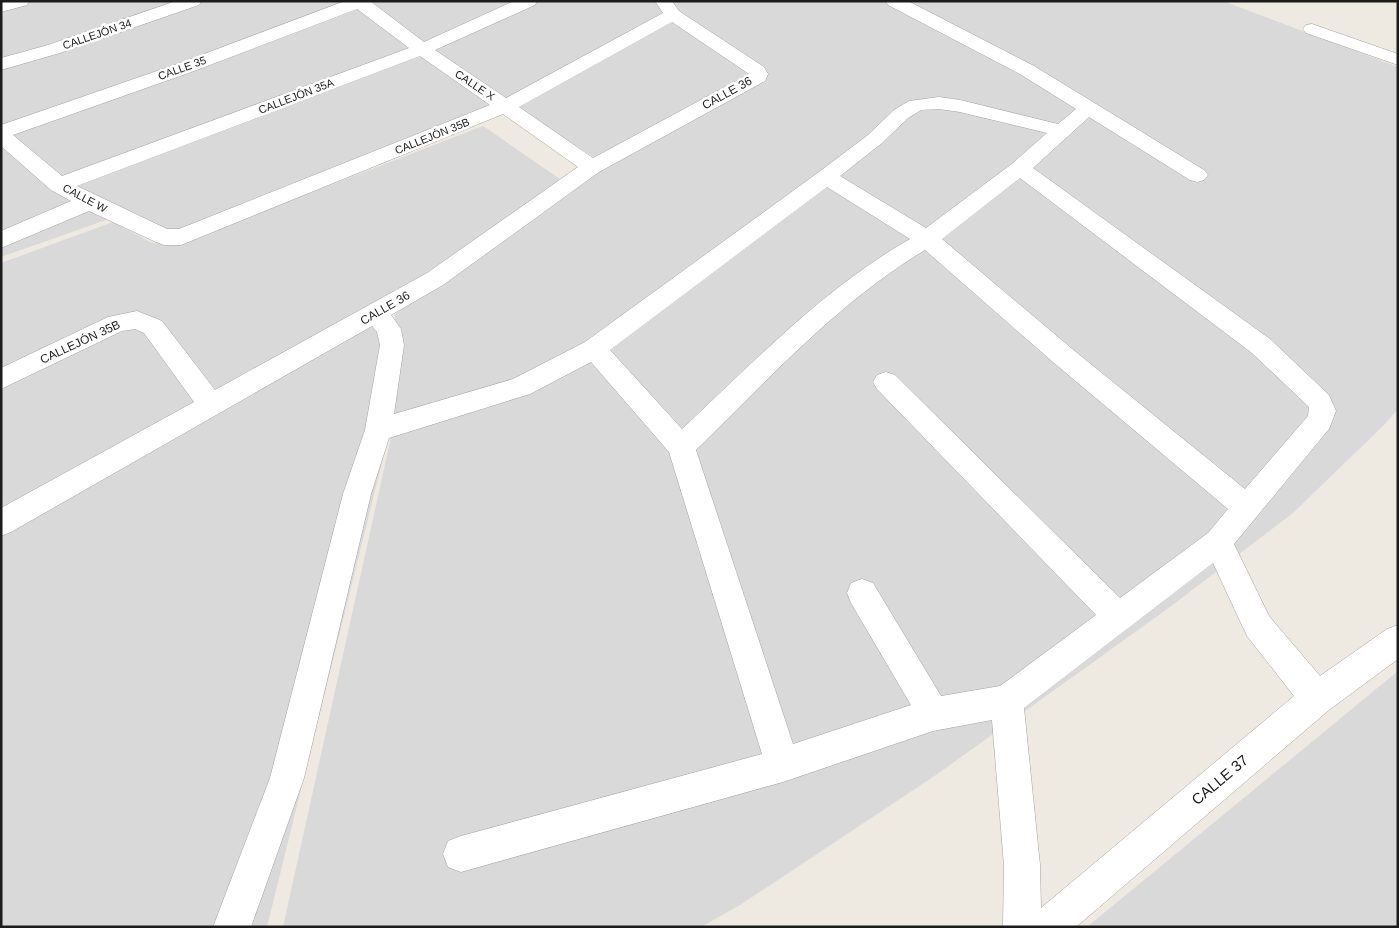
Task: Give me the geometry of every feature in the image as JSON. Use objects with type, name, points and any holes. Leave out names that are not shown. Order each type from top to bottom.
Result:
[{"type":"street","points":[[1,7],[21,1]]},
{"type":"street","name":"CALLEJÓN 34","points":[[1,64],[54,49],[193,1]]},
{"type":"street","name":"CALLEJÓN 35A","points":[[59,185],[422,49],[529,1]]},
{"type":"street","points":[[894,1],[1019,66],[1197,175]]},
{"type":"street","name":"CALLE X","points":[[360,2],[422,49],[592,167]]},
{"type":"street","name":"CALLE 35","points":[[1,134],[360,2]]},
{"type":"street","name":"CALLE 36","points":[[1,523],[435,279],[592,167],[758,77],[757,71],[668,8]]},
{"type":"street","name":"CALLEJÓN 35B","points":[[181,237],[506,106],[668,8]]},
{"type":"street","points":[[1312,29],[1398,60]]},
{"type":"street","points":[[378,430],[521,387],[594,349],[826,177],[875,139],[901,114],[916,105],[939,103],[960,106],[1062,131]]},
{"type":"street","points":[[682,448],[835,302],[884,264],[927,239],[1020,168],[1088,108]]},
{"type":"street","name":"CALLE W","points":[[1,134],[59,185],[89,202],[164,237],[181,237]]},
{"type":"street","points":[[461,854],[783,765],[933,714],[1007,702],[1218,542],[1320,421],[1323,411],[1320,402],[1261,346],[1020,168]]},
{"type":"street","points":[[826,177],[927,239],[1062,355],[1247,507]]},
{"type":"street","points":[[1,240],[89,202]]},
{"type":"street","points":[[232,927],[287,778],[357,494],[378,430],[392,345],[389,329],[375,314]]},
{"type":"street","name":"CALLEJÓN 35B","points":[[1,379],[117,323],[137,320],[153,327],[211,405]]},
{"type":"street","points":[[594,349],[682,448],[783,765]]},
{"type":"street","points":[[886,382],[1118,617]]},
{"type":"street","points":[[1218,542],[1258,626],[1317,698]]},
{"type":"street","points":[[862,593],[912,675],[933,714]]},
{"type":"street","name":"CALLE 37","points":[[1047,927],[1317,698],[1398,640]]},
{"type":"street","points":[[1007,702],[1022,865],[1022,927]]},
{"type":"shaded area","points":[[31,1],[656,1],[752,73],[597,159],[506,102],[187,232],[166,233],[123,214],[1,257],[1,12]]},
{"type":"shaded area","points":[[668,1],[1223,1],[1398,67],[1398,409],[1384,425],[1293,513],[1170,607],[936,775],[740,905],[701,927],[283,927],[395,419],[395,314],[593,171],[765,76],[679,13]]},
{"type":"shaded area","points":[[483,126],[560,179],[389,313],[387,442],[267,927],[1,927],[1,263],[113,222],[152,243],[178,244]]},
{"type":"shaded area","points":[[1398,671],[1398,927],[1087,927]]}]
